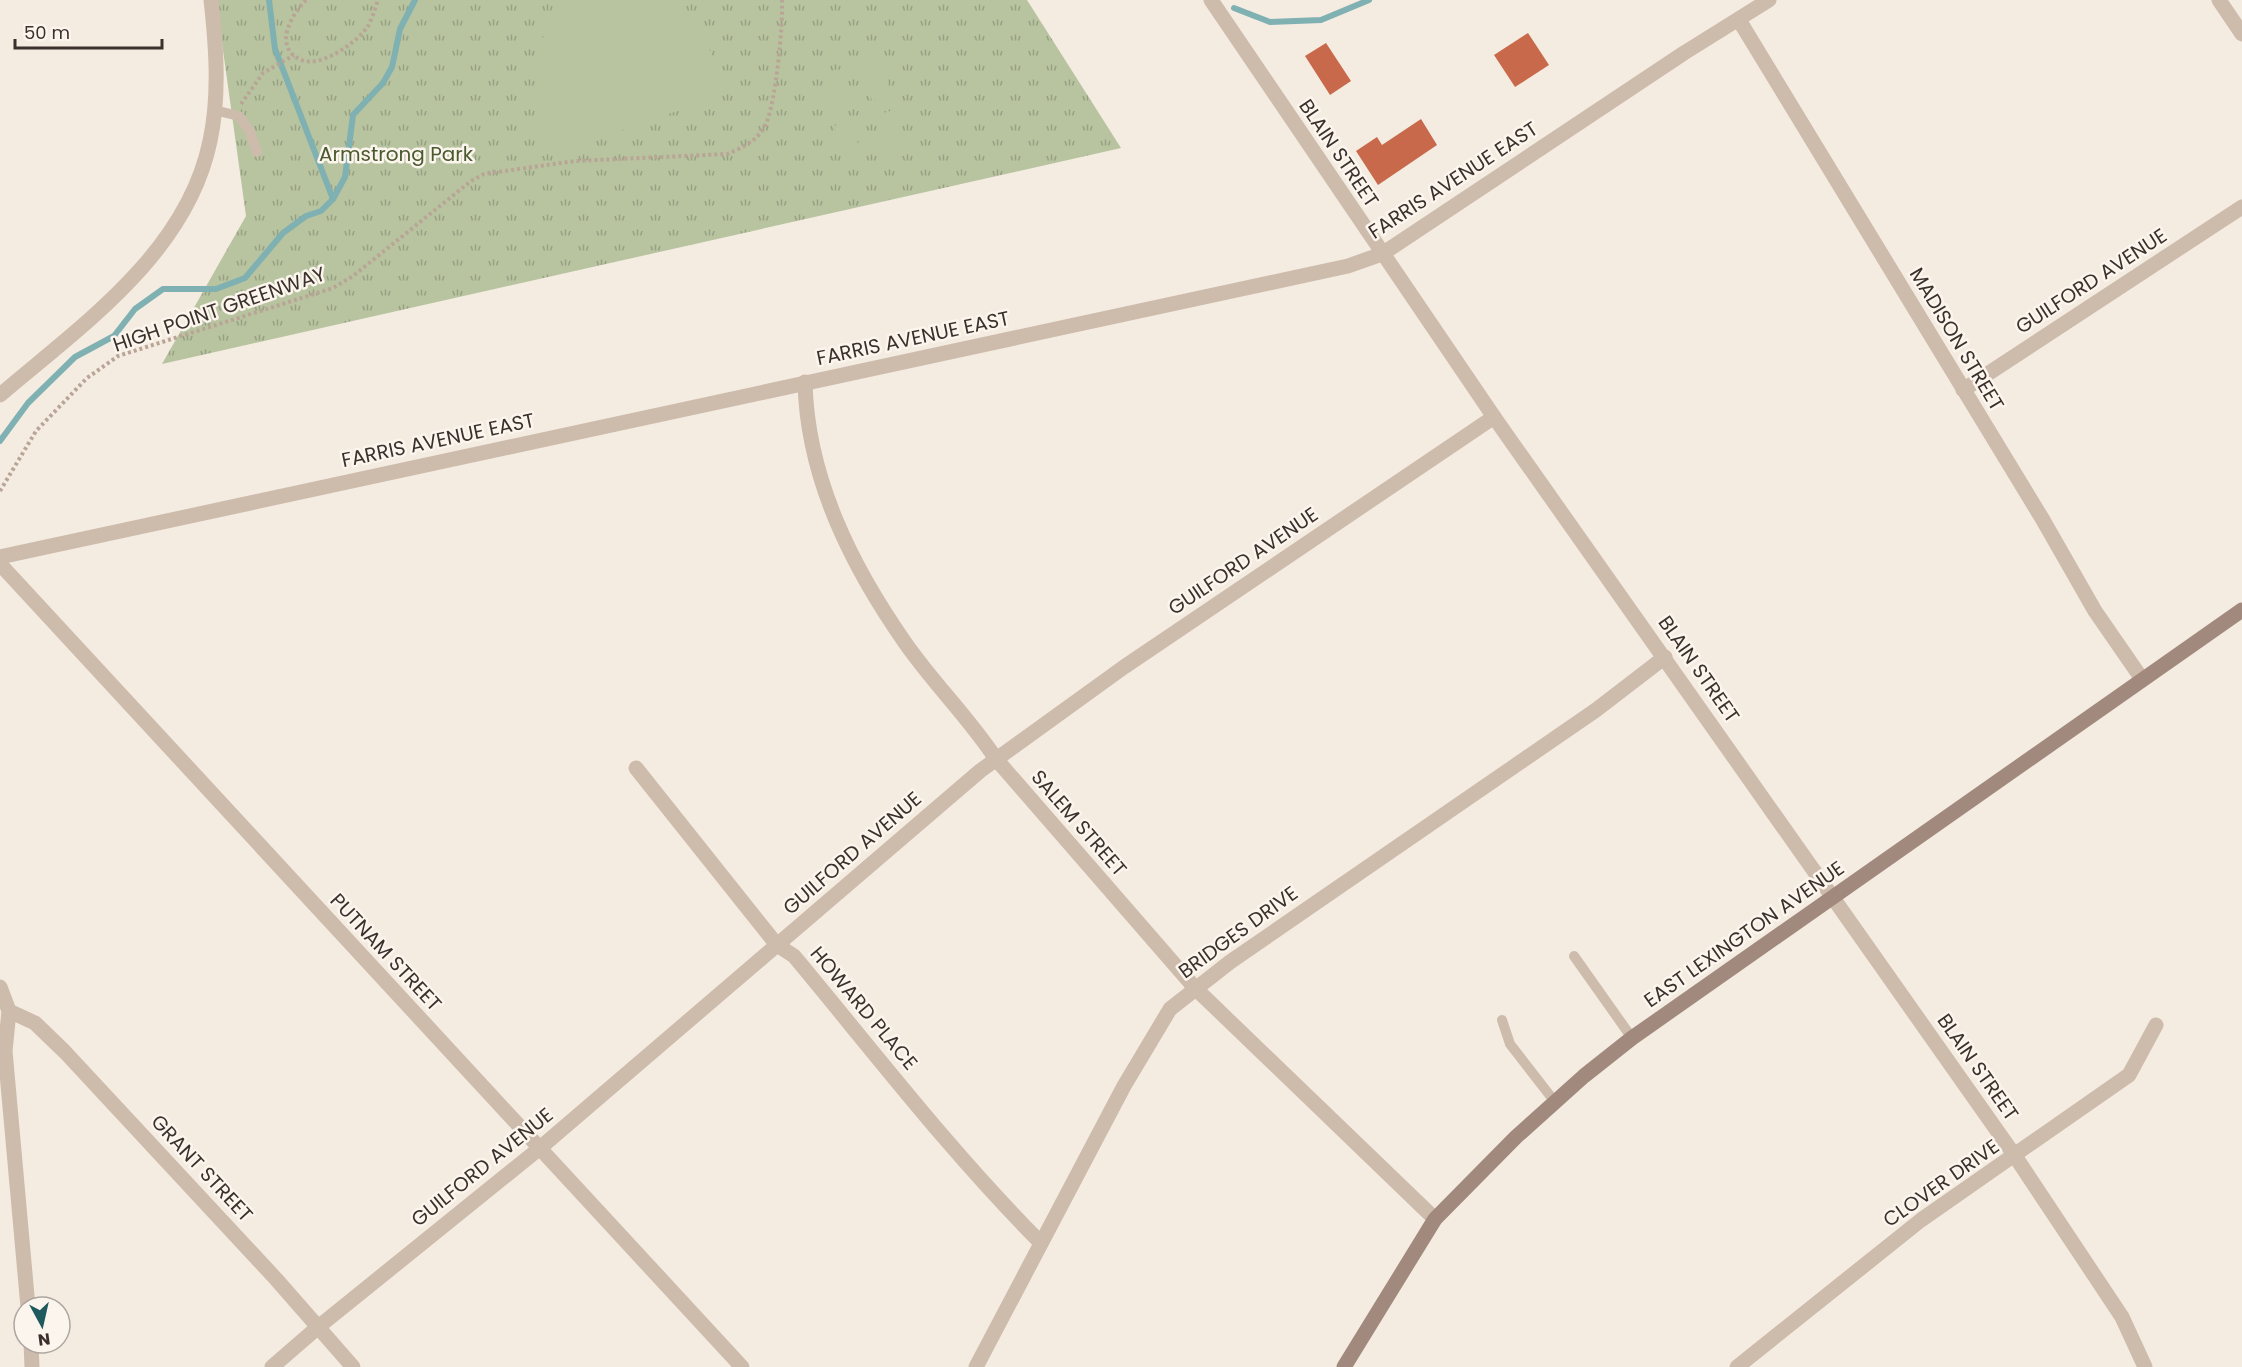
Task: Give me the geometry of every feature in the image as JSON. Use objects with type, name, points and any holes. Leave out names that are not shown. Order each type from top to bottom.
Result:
[{"type":"main road","name":"EAST LEXINGTON AVENUE","points":[[1344,1367],[1435,1220],[1555,1102],[1632,1038],[2242,610]]},
{"type":"street","points":[[0,395],[139,271],[168,234],[192,194],[210,141],[214,110],[214,30],[211,0]]},
{"type":"street","name":"BLAIN STREET","points":[[1211,0],[1494,417],[2015,1156],[2121,1317],[2145,1367]]},
{"type":"street","name":"FARRIS AVENUE EAST","points":[[0,556],[1348,267],[1382,254],[1684,53],[1769,0]]},
{"type":"street","points":[[2220,0],[2242,34]]},
{"type":"street","name":"MADISON STREET","points":[[1739,20],[1964,390],[2095,611],[2142,679]]},
{"type":"street","name":"GUILFORD AVENUE","points":[[1964,390],[2242,207]]},
{"type":"street","name":"SALEM STREET","points":[[805,382],[806,404],[820,477],[859,571],[907,645],[975,728],[996,759],[1195,988],[1435,1220]]},
{"type":"street","name":"GUILFORD AVENUE","points":[[272,1367],[540,1148],[996,759],[1124,667],[1494,417]]},
{"type":"street","name":"PUTNAM STREET","points":[[0,564],[742,1367]]},
{"type":"street","name":"BRIDGES DRIVE","points":[[976,1367],[1124,1086],[1170,1009],[1195,988],[1596,710],[1665,657]]},
{"type":"street","name":"HOWARD PLACE","points":[[636,768],[777,945],[794,956],[916,1103],[1015,1217],[1041,1243]]},
{"type":"street","points":[[0,987],[9,1011],[5,1051],[27,1295]]},
{"type":"street","name":"GRANT STREET","points":[[9,1011],[35,1023],[65,1052],[276,1279],[353,1367]]},
{"type":"street","name":"CLOVER DRIVE","points":[[1737,1367],[1921,1220],[2129,1075],[2156,1024]]},
{"type":"lane","points":[[214,110],[239,116],[249,130],[257,152]]},
{"type":"lane","points":[[1574,956],[1632,1038]]},
{"type":"lane","points":[[1502,1020],[1510,1044],[1555,1102]]},
{"type":"path","points":[[306,0],[287,24],[292,56],[311,62],[350,46],[369,25],[378,0]]},
{"type":"path","name":"HIGH POINT GREENWAY","points":[[0,491],[36,431],[87,378],[118,356],[333,288],[352,276],[471,181],[484,174],[575,160],[727,154],[742,148],[758,137],[766,124],[779,51],[782,0]]},
{"type":"path","points":[[239,116],[242,102],[255,83],[271,68],[292,56]]},
{"type":"green space","name":"Armstrong Park","points":[[216,0],[1027,0],[1121,148],[162,364],[246,216]]},
{"type":"green space","points":[[555,0],[681,0],[726,79],[720,96],[551,155],[538,115],[534,66]]},
{"type":"green space","points":[[881,59],[890,97],[872,101],[862,63]]},
{"type":"green space","points":[[839,69],[849,107],[831,112],[821,74]]},
{"type":"green space","points":[[894,110],[904,148],[886,153],[876,115]]},
{"type":"green space","points":[[852,121],[862,159],[844,164],[834,126]]},
{"type":"building","points":[[1528,33],[1549,65],[1515,87],[1494,55]]},
{"type":"building","points":[[1326,43],[1351,81],[1330,95],[1305,56]]},
{"type":"building","points":[[1421,119],[1437,145],[1378,185],[1356,151],[1377,137],[1382,145]]},
{"type":"waterway","points":[[269,0],[275,49],[333,199]]},
{"type":"waterway","points":[[0,441],[28,403],[75,357],[114,336],[135,309],[163,289],[216,289],[245,278],[283,233],[306,216],[321,211],[333,199],[345,177],[353,115],[383,83],[392,67],[400,29],[415,0]]},
{"type":"waterway","points":[[1234,8],[1270,22],[1321,20],[1369,0]]}]
